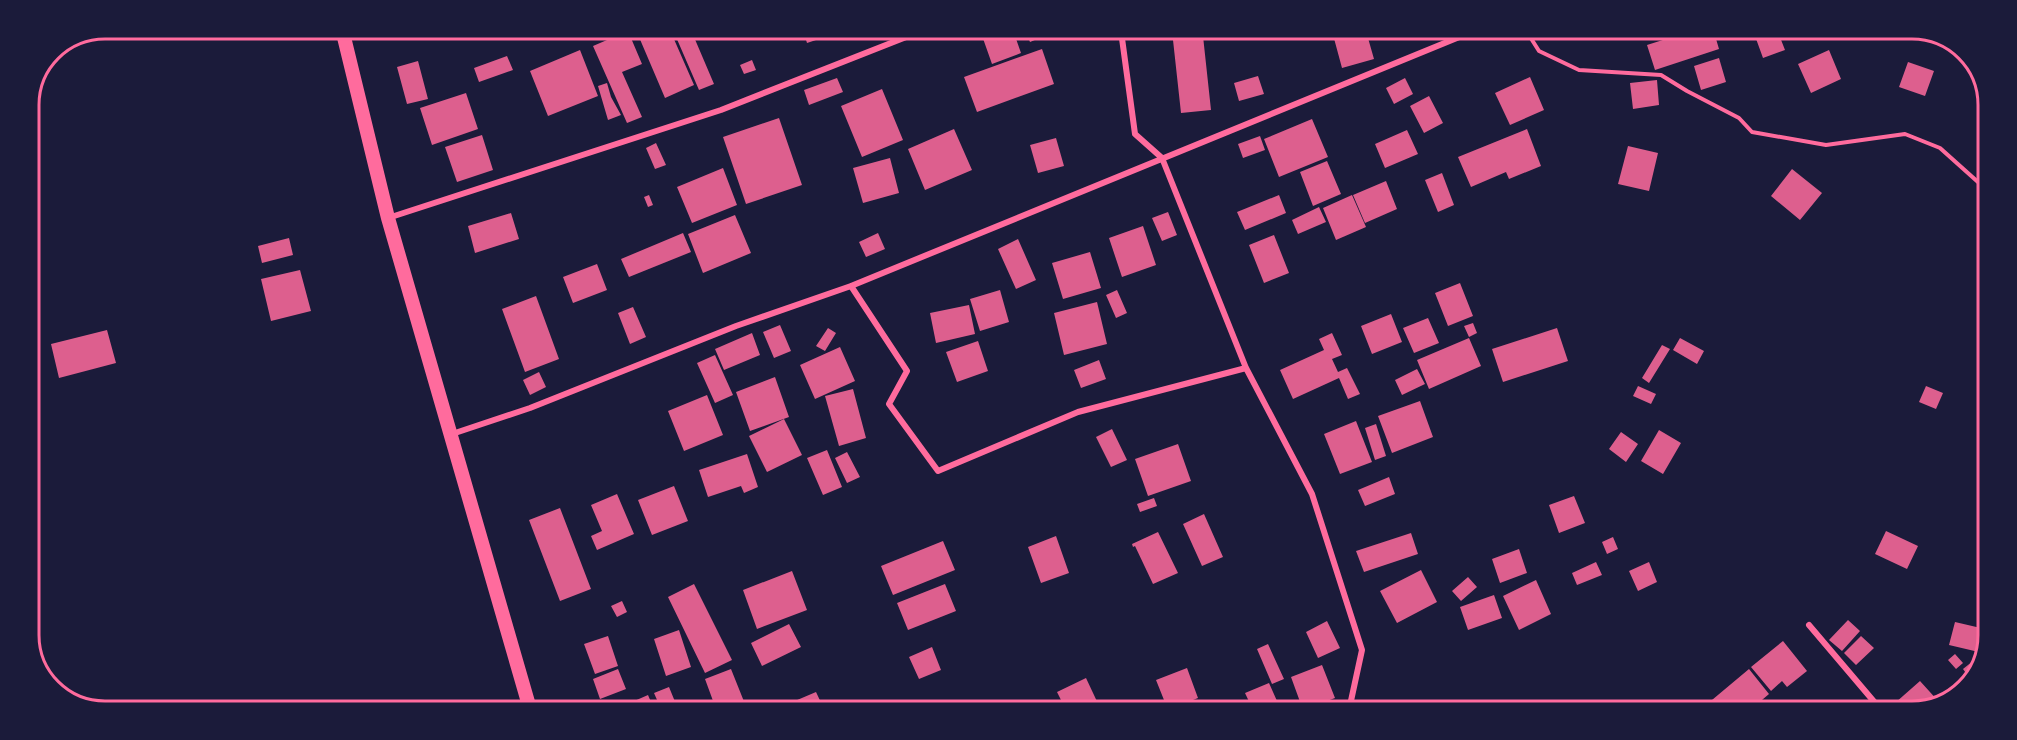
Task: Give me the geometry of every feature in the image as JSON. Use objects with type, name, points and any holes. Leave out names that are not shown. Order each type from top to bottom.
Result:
[{"type":"highway","points":[[345,39],[388,218],[528,701]]},
{"type":"street","points":[[388,218],[722,110],[901,39]]},
{"type":"street","points":[[1121,39],[1136,134],[1162,158],[1246,368],[1312,494],[1362,650],[1351,701]]},
{"type":"street","points":[[452,434],[530,408],[736,326],[851,286],[1457,39]]},
{"type":"street","points":[[851,286],[907,371],[889,404],[938,471],[1078,412],[1246,368]]},
{"type":"street","points":[[1809,625],[1874,701]]},
{"type":"path","points":[[1531,39],[1539,51],[1578,70],[1661,75],[1739,118],[1752,132],[1826,145],[1905,134],[1940,148],[1978,182]]},
{"type":"building","points":[[609,39],[631,39],[642,64],[622,72],[642,117],[627,123],[593,46]]},
{"type":"building","points":[[640,39],[674,39],[694,85],[665,98]]},
{"type":"building","points":[[677,39],[695,39],[714,84],[699,90]]},
{"type":"building","points":[[806,39],[819,39],[807,43]]},
{"type":"building","points":[[983,39],[1016,39],[1021,53],[992,64]]},
{"type":"building","points":[[1203,39],[1211,110],[1181,113],[1173,40]]},
{"type":"building","points":[[1334,39],[1368,39],[1374,59],[1342,68]]},
{"type":"building","points":[[1666,39],[1716,39],[1719,49],[1655,70],[1647,45]]},
{"type":"building","points":[[1756,39],[1781,39],[1785,50],[1763,58]]},
{"type":"building","points":[[1042,49],[1054,84],[977,112],[964,77]]},
{"type":"building","points":[[580,50],[598,96],[548,116],[530,71]]},
{"type":"building","points":[[1829,50],[1841,79],[1811,93],[1798,64]]},
{"type":"building","points":[[507,56],[513,70],[479,82],[474,68]]},
{"type":"building","points":[[1719,58],[1726,82],[1701,90],[1694,66]]},
{"type":"building","points":[[752,60],[756,70],[744,74],[740,65]]},
{"type":"building","points":[[418,61],[428,99],[407,104],[397,67]]},
{"type":"building","points":[[1908,62],[1934,71],[1925,96],[1899,87]]},
{"type":"building","points":[[1258,76],[1264,94],[1239,101],[1234,83]]},
{"type":"building","points":[[1530,77],[1544,110],[1510,125],[1495,93]]},
{"type":"building","points":[[837,78],[843,92],[809,105],[804,90]]},
{"type":"building","points":[[1405,78],[1413,94],[1394,104],[1386,88]]},
{"type":"building","points":[[1657,80],[1659,105],[1633,109],[1630,83]]},
{"type":"building","points":[[607,83],[611,97],[621,115],[608,120],[598,86]]},
{"type":"building","points":[[882,89],[903,140],[862,157],[841,106]]},
{"type":"building","points":[[466,93],[478,129],[432,145],[420,108]]},
{"type":"building","points":[[1429,96],[1443,123],[1424,133],[1410,106]]},
{"type":"building","points":[[779,118],[802,185],[746,204],[723,137]]},
{"type":"building","points":[[1312,119],[1328,157],[1279,177],[1264,139]]},
{"type":"building","points":[[954,129],[972,170],[925,190],[908,149]]},
{"type":"building","points":[[1527,129],[1541,166],[1509,179],[1506,172],[1471,187],[1458,157]]},
{"type":"building","points":[[1407,130],[1418,154],[1385,168],[1375,144]]},
{"type":"building","points":[[482,135],[493,170],[457,182],[445,147]]},
{"type":"building","points":[[1260,136],[1265,150],[1243,158],[1238,144]]},
{"type":"building","points":[[1056,138],[1064,166],[1038,173],[1030,145]]},
{"type":"building","points":[[656,143],[666,165],[655,169],[646,148]]},
{"type":"building","points":[[1628,146],[1658,153],[1649,191],[1618,184]]},
{"type":"building","points":[[890,158],[899,193],[863,203],[853,168]]},
{"type":"building","points":[[1327,161],[1341,194],[1313,206],[1300,172]]},
{"type":"building","points":[[723,168],[737,205],[692,223],[677,187]]},
{"type":"building","points":[[1792,169],[1822,193],[1800,220],[1771,196]]},
{"type":"building","points":[[1442,173],[1454,205],[1438,212],[1425,180]]},
{"type":"building","points":[[1386,181],[1397,209],[1365,223],[1353,195]]},
{"type":"building","points":[[649,195],[653,205],[648,207],[644,197]]},
{"type":"building","points":[[1279,195],[1286,213],[1245,230],[1237,212]]},
{"type":"building","points":[[1352,195],[1366,227],[1336,240],[1323,208]]},
{"type":"building","points":[[1319,207],[1326,222],[1298,234],[1292,220]]},
{"type":"building","points":[[1168,212],[1177,235],[1162,241],[1152,218]]},
{"type":"building","points":[[511,213],[519,239],[475,253],[468,226]]},
{"type":"building","points":[[735,215],[751,253],[703,273],[688,234]]},
{"type":"building","points":[[1143,226],[1156,265],[1122,277],[1109,238]]},
{"type":"building","points":[[683,233],[691,252],[629,277],[621,259]]},
{"type":"building","points":[[878,233],[885,249],[866,257],[859,242]]},
{"type":"building","points":[[1274,235],[1289,273],[1264,283],[1249,245]]},
{"type":"building","points":[[289,238],[293,255],[262,263],[258,246]]},
{"type":"building","points":[[1018,239],[1036,280],[1016,289],[998,249]]},
{"type":"building","points":[[1090,252],[1101,288],[1063,299],[1052,263]]},
{"type":"building","points":[[597,264],[607,290],[573,303],[563,277]]},
{"type":"building","points":[[300,270],[311,311],[271,321],[261,279]]},
{"type":"building","points":[[1460,283],[1473,316],[1448,326],[1435,293]]},
{"type":"building","points":[[1000,290],[1009,322],[980,331],[970,299]]},
{"type":"building","points":[[1117,290],[1127,313],[1116,318],[1106,295]]},
{"type":"building","points":[[536,296],[559,359],[525,372],[502,309]]},
{"type":"building","points":[[1097,302],[1107,344],[1064,355],[1054,313]]},
{"type":"building","points":[[969,305],[975,334],[936,343],[930,313]]},
{"type":"building","points":[[633,307],[646,337],[630,344],[618,313]]},
{"type":"building","points":[[1391,314],[1402,342],[1372,354],[1361,326]]},
{"type":"building","points":[[1428,318],[1439,343],[1414,353],[1403,328]]},
{"type":"building","points":[[1473,323],[1477,333],[1469,337],[1464,326]]},
{"type":"building","points":[[780,325],[791,351],[774,358],[763,332]]},
{"type":"building","points":[[828,328],[836,333],[825,351],[816,346]]},
{"type":"building","points":[[1557,328],[1568,361],[1503,382],[1492,349]]},
{"type":"building","points":[[107,330],[116,363],[59,378],[51,344]]},
{"type":"building","points":[[752,333],[760,355],[724,370],[715,349]]},
{"type":"building","points":[[1332,333],[1342,355],[1332,359],[1338,372],[1347,368],[1360,394],[1348,399],[1339,378],[1293,399],[1280,370],[1324,350],[1319,339]]},
{"type":"building","points":[[1469,338],[1481,366],[1429,389],[1417,360]]},
{"type":"building","points":[[1680,338],[1704,351],[1697,364],[1673,350]]},
{"type":"building","points":[[978,341],[988,371],[957,382],[946,352]]},
{"type":"building","points":[[1662,345],[1670,349],[1649,383],[1642,378]]},
{"type":"building","points":[[840,347],[855,381],[815,399],[800,365]]},
{"type":"building","points":[[715,355],[733,395],[715,403],[697,363]]},
{"type":"building","points":[[1099,360],[1106,379],[1081,388],[1074,370]]},
{"type":"building","points":[[1417,369],[1425,384],[1402,395],[1395,380]]},
{"type":"building","points":[[539,372],[546,387],[530,395],[523,380]]},
{"type":"building","points":[[775,377],[789,417],[750,431],[736,392]]},
{"type":"building","points":[[1638,386],[1656,394],[1651,404],[1633,396]]},
{"type":"building","points":[[1926,386],[1943,393],[1936,409],[1919,402]]},
{"type":"building","points":[[853,389],[866,438],[839,446],[825,396]]},
{"type":"building","points":[[707,395],[723,435],[684,451],[668,411]]},
{"type":"building","points":[[1420,401],[1433,437],[1392,453],[1378,416]]},
{"type":"building","points":[[784,419],[802,455],[767,472],[749,436]]},
{"type":"building","points":[[1356,421],[1372,462],[1340,474],[1324,434]]},
{"type":"building","points":[[1376,424],[1386,456],[1375,460],[1365,428]]},
{"type":"building","points":[[1112,429],[1127,460],[1111,467],[1096,437]]},
{"type":"building","points":[[1659,430],[1681,443],[1663,474],[1641,461]]},
{"type":"building","points":[[1621,432],[1638,444],[1626,462],[1609,449]]},
{"type":"building","points":[[1178,444],[1191,481],[1148,496],[1135,459]]},
{"type":"building","points":[[827,450],[842,487],[823,495],[807,458]]},
{"type":"building","points":[[847,452],[860,477],[847,483],[835,458]]},
{"type":"building","points":[[747,454],[758,487],[744,493],[741,486],[708,497],[699,470]]},
{"type":"building","points":[[1389,477],[1395,494],[1365,506],[1358,490]]},
{"type":"building","points":[[674,486],[688,521],[652,535],[638,500]]},
{"type":"building","points":[[617,494],[634,534],[597,550],[591,536],[602,531],[591,505]]},
{"type":"building","points":[[1574,496],[1585,523],[1559,533],[1549,505]]},
{"type":"building","points":[[1154,498],[1157,506],[1140,512],[1137,504]]},
{"type":"building","points":[[560,508],[591,589],[560,601],[529,520]]},
{"type":"building","points":[[1204,514],[1223,557],[1202,566],[1183,524]]},
{"type":"building","points":[[1886,531],[1918,546],[1907,569],[1875,554]]},
{"type":"building","points":[[1158,532],[1178,573],[1153,584],[1132,544]]},
{"type":"building","points":[[1411,533],[1418,554],[1364,572],[1356,551]]},
{"type":"building","points":[[1056,536],[1069,573],[1041,583],[1028,547]]},
{"type":"building","points":[[1613,537],[1618,549],[1607,554],[1602,542]]},
{"type":"building","points":[[943,541],[955,570],[893,595],[881,566]]},
{"type":"building","points":[[1519,549],[1527,573],[1500,583],[1492,559]]},
{"type":"building","points":[[1596,562],[1602,575],[1577,585],[1572,573]]},
{"type":"building","points":[[1649,562],[1657,582],[1638,591],[1629,571]]},
{"type":"building","points":[[1421,570],[1437,602],[1397,623],[1380,591]]},
{"type":"building","points":[[792,571],[807,610],[757,629],[743,590]]},
{"type":"building","points":[[1468,577],[1477,587],[1461,601],[1452,591]]},
{"type":"building","points":[[1536,580],[1551,614],[1519,630],[1503,596]]},
{"type":"building","points":[[694,584],[732,660],[705,673],[668,597]]},
{"type":"building","points":[[945,584],[956,611],[908,630],[897,603]]},
{"type":"building","points":[[1494,595],[1502,618],[1468,630],[1460,607]]},
{"type":"building","points":[[622,601],[627,612],[617,617],[611,606]]},
{"type":"building","points":[[1848,620],[1860,631],[1842,651],[1829,640]]},
{"type":"building","points":[[1327,621],[1340,648],[1318,658],[1306,632]]},
{"type":"building","points":[[1955,622],[1978,627],[1975,651],[1949,645]]},
{"type":"building","points":[[789,624],[801,647],[762,666],[751,643]]},
{"type":"building","points":[[679,630],[691,667],[666,676],[654,639]]},
{"type":"building","points":[[608,636],[618,666],[595,674],[584,644]]},
{"type":"building","points":[[1861,636],[1874,648],[1856,665],[1844,653]]},
{"type":"building","points":[[1783,641],[1807,671],[1787,687],[1782,681],[1771,691],[1751,667]]},
{"type":"building","points":[[1268,644],[1284,679],[1272,684],[1257,649]]},
{"type":"building","points":[[932,647],[941,670],[919,679],[909,657]]},
{"type":"building","points":[[1955,654],[1963,663],[1956,669],[1948,660]]},
{"type":"building","points":[[1971,662],[1966,673],[1963,669]]},
{"type":"building","points":[[1322,665],[1335,698],[1327,701],[1300,701],[1291,677]]},
{"type":"building","points":[[1187,668],[1198,698],[1190,701],[1164,701],[1156,680]]},
{"type":"building","points":[[618,669],[626,689],[600,699],[593,679]]},
{"type":"building","points":[[731,669],[744,701],[713,701],[705,679]]},
{"type":"building","points":[[1749,669],[1769,694],[1761,701],[1711,701]]},
{"type":"building","points":[[1086,678],[1097,701],[1062,701],[1057,692]]},
{"type":"building","points":[[1920,681],[1934,697],[1912,701],[1897,701]]},
{"type":"building","points":[[1269,683],[1277,701],[1249,701],[1245,693]]},
{"type":"building","points":[[669,687],[675,701],[658,701],[654,693]]},
{"type":"building","points":[[816,692],[820,701],[795,701]]},
{"type":"building","points":[[648,695],[651,701],[634,701]]}]
